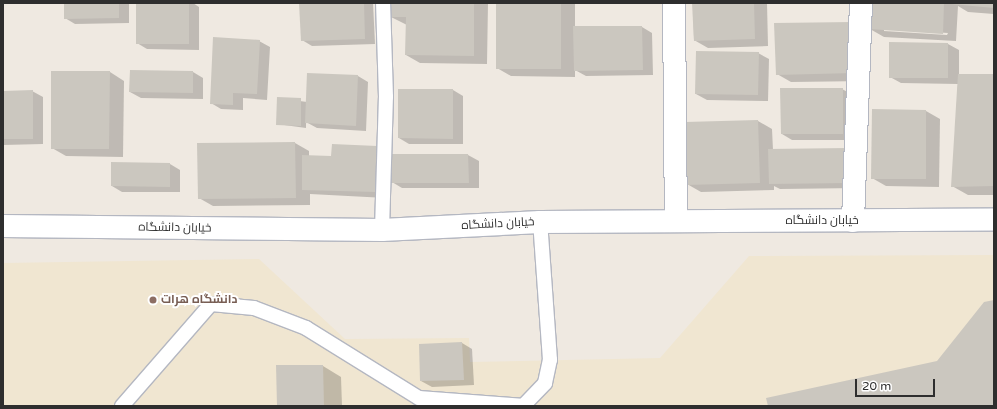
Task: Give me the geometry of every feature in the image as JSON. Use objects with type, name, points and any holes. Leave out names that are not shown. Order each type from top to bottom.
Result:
[{"type":"street","points":[[674,3],[676,222]]},
{"type":"street","points":[[853,221],[861,3]]},
{"type":"street","name":"خیابان دانشگاه","points":[[3,226],[382,230],[540,222],[994,220]]},
{"type":"lane","points":[[382,230],[386,97],[383,3]]},
{"type":"lane","points":[[122,406],[211,304],[254,308],[306,328],[419,402],[525,405],[545,383],[550,360],[540,222]]},
{"type":"shaded area","name":"دانشگاه هرات","points":[[994,255],[994,406],[3,406],[3,263],[259,259],[345,339],[469,338],[470,362],[660,358],[749,256]]},
{"type":"building","points":[[64,3],[119,3],[119,18],[64,19]]},
{"type":"building","points":[[136,3],[189,3],[189,44],[136,44]]},
{"type":"building","points":[[299,3],[364,3],[365,39],[301,41]]},
{"type":"building","points":[[390,3],[474,3],[474,56],[405,55],[406,17],[390,17]]},
{"type":"building","points":[[496,3],[561,3],[561,69],[496,69]]},
{"type":"building","points":[[692,3],[754,3],[755,39],[694,41]]},
{"type":"building","points":[[871,3],[944,3],[943,34],[869,29]]},
{"type":"building","points":[[994,3],[994,8],[951,4]]},
{"type":"building","points":[[853,22],[854,73],[776,75],[774,23]]},
{"type":"building","points":[[573,26],[642,26],[643,70],[574,71]]},
{"type":"building","points":[[213,37],[260,40],[257,94],[233,93],[233,105],[210,104]]},
{"type":"building","points":[[889,42],[948,43],[948,78],[889,78]]},
{"type":"building","points":[[696,51],[759,52],[758,95],[695,94]]},
{"type":"building","points":[[130,70],[193,71],[193,93],[129,92]]},
{"type":"building","points":[[51,71],[110,71],[109,149],[51,149]]},
{"type":"building","points":[[307,73],[358,75],[356,126],[305,123]]},
{"type":"building","points":[[958,74],[994,74],[994,186],[951,187]]},
{"type":"building","points":[[780,88],[843,88],[843,134],[781,134]]},
{"type":"building","points":[[398,89],[453,89],[453,139],[398,138]]},
{"type":"building","points":[[33,90],[33,139],[3,139],[3,91]]},
{"type":"building","points":[[277,97],[301,98],[301,126],[276,125]]},
{"type":"building","points":[[872,109],[926,110],[926,179],[871,179]]},
{"type":"building","points":[[758,120],[760,183],[686,185],[685,122]]},
{"type":"building","points":[[295,142],[296,198],[198,199],[197,143]]},
{"type":"building","points":[[332,144],[377,146],[376,192],[302,190],[302,155],[331,156]]},
{"type":"building","points":[[848,148],[849,183],[769,184],[768,149]]},
{"type":"building","points":[[391,154],[468,154],[469,183],[391,183]]},
{"type":"building","points":[[111,162],[170,163],[170,187],[111,186]]},
{"type":"building","points":[[994,300],[994,406],[768,406],[766,398],[937,361],[984,302]]},
{"type":"building","points":[[462,342],[464,380],[420,381],[419,344]]},
{"type":"building","points":[[276,365],[323,365],[324,406],[277,406]]},
{"type":"place","name":"دانشگاه هرات","points":[[153,300]]}]
